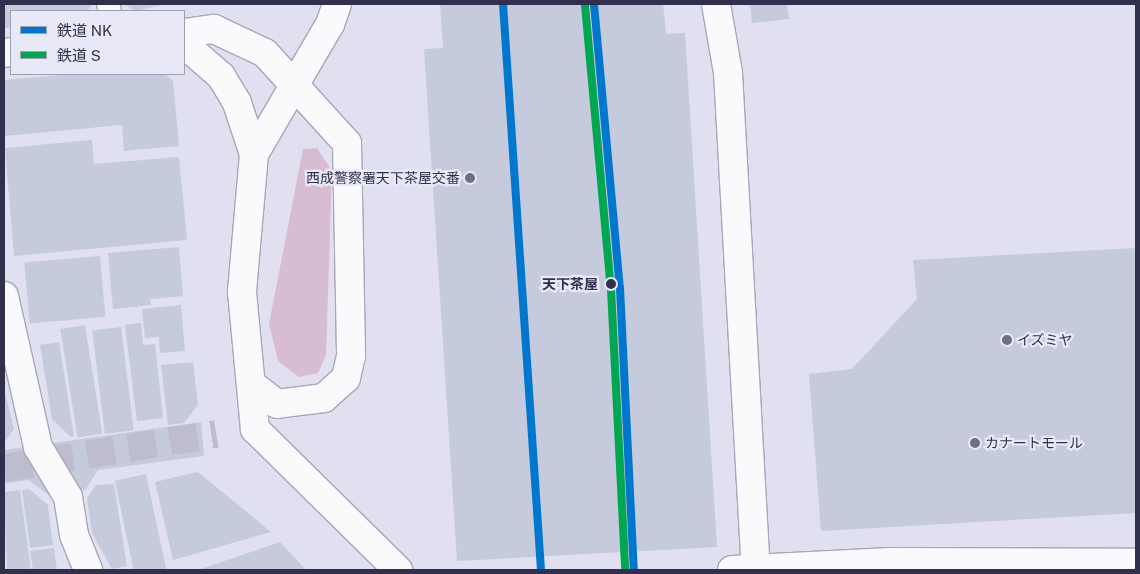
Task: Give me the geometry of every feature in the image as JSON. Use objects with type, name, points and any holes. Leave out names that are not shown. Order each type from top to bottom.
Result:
[{"type":"street","points":[[337,4],[330,24],[291,85],[254,154],[242,292],[255,428],[398,570]]},
{"type":"street","points":[[716,4],[728,73],[744,569],[1136,563]]},
{"type":"street","points":[[185,33],[214,29],[265,53],[291,85],[330,120],[347,143],[350,356],[346,378],[324,398],[277,404],[251,384]]},
{"type":"street","points":[[185,45],[221,76],[237,103],[254,154]]},
{"type":"street","points":[[4,296],[38,447],[68,497],[74,535],[88,570]]},
{"type":"shaded area","points":[[317,148],[332,171],[326,355],[318,373],[299,377],[278,361],[269,324],[303,149]]},
{"type":"building","points":[[4,4],[93,4],[88,10],[10,10],[10,27],[4,28]]},
{"type":"building","points":[[124,4],[166,4],[139,10],[133,10]]},
{"type":"building","points":[[440,4],[663,4],[666,34],[685,33],[717,547],[457,561],[424,49],[443,48]]},
{"type":"building","points":[[750,4],[787,4],[789,19],[752,23]]},
{"type":"building","points":[[62,75],[166,75],[173,81],[179,146],[124,151],[122,125],[4,136],[4,80]]},
{"type":"building","points":[[92,140],[94,164],[179,157],[187,240],[14,256],[5,148]]},
{"type":"building","points":[[179,247],[183,296],[150,299],[151,305],[113,309],[108,253]]},
{"type":"building","name":"カナートモール","points":[[1136,248],[1136,513],[821,531],[809,374],[852,369],[917,299],[913,260]]},
{"type":"building","points":[[100,256],[105,317],[30,323],[24,263]]},
{"type":"building","points":[[181,305],[185,351],[160,353],[159,337],[145,338],[142,309]]},
{"type":"building","points":[[141,323],[143,345],[155,344],[163,418],[137,421],[125,325]]},
{"type":"building","points":[[85,325],[102,434],[78,438],[60,329]]},
{"type":"building","points":[[121,327],[134,430],[105,434],[92,331]]},
{"type":"building","points":[[59,342],[74,436],[71,437],[52,419],[40,345]]},
{"type":"building","points":[[193,362],[198,405],[184,423],[168,425],[161,365]]},
{"type":"building","points":[[4,389],[14,429],[4,443]]},
{"type":"building","points":[[201,422],[204,456],[98,470],[85,490],[49,495],[28,480],[4,484],[4,450]]},
{"type":"building","points":[[198,472],[271,532],[173,560],[155,482]]},
{"type":"building","points":[[146,474],[166,570],[134,570],[115,481]]},
{"type":"building","points":[[114,484],[127,566],[112,569],[92,533],[87,498],[96,485]]},
{"type":"building","points":[[29,489],[48,505],[53,545],[30,548],[22,490]]},
{"type":"building","points":[[20,490],[31,570],[7,570],[4,492]]},
{"type":"building","points":[[280,542],[306,570],[198,570]]},
{"type":"building","points":[[54,548],[57,570],[33,570],[30,551]]},
{"type":"tunnel","points":[[4,468],[216,434]]},
{"type":"rail line","name":"NK","points":[[503,4],[541,570]]},
{"type":"rail line","name":"NK","points":[[594,4],[620,288],[634,570]]},
{"type":"rail line","name":"S","points":[[585,5],[611,289],[625,570]]},
{"type":"place","name":"西成警察署天下茶屋交番","points":[[470,178]]},
{"type":"place","name":"天下茶屋","points":[[611,284]]},
{"type":"place","name":"イズミヤ","points":[[1007,340]]},
{"type":"place","name":"カナートモール","points":[[975,443]]}]
